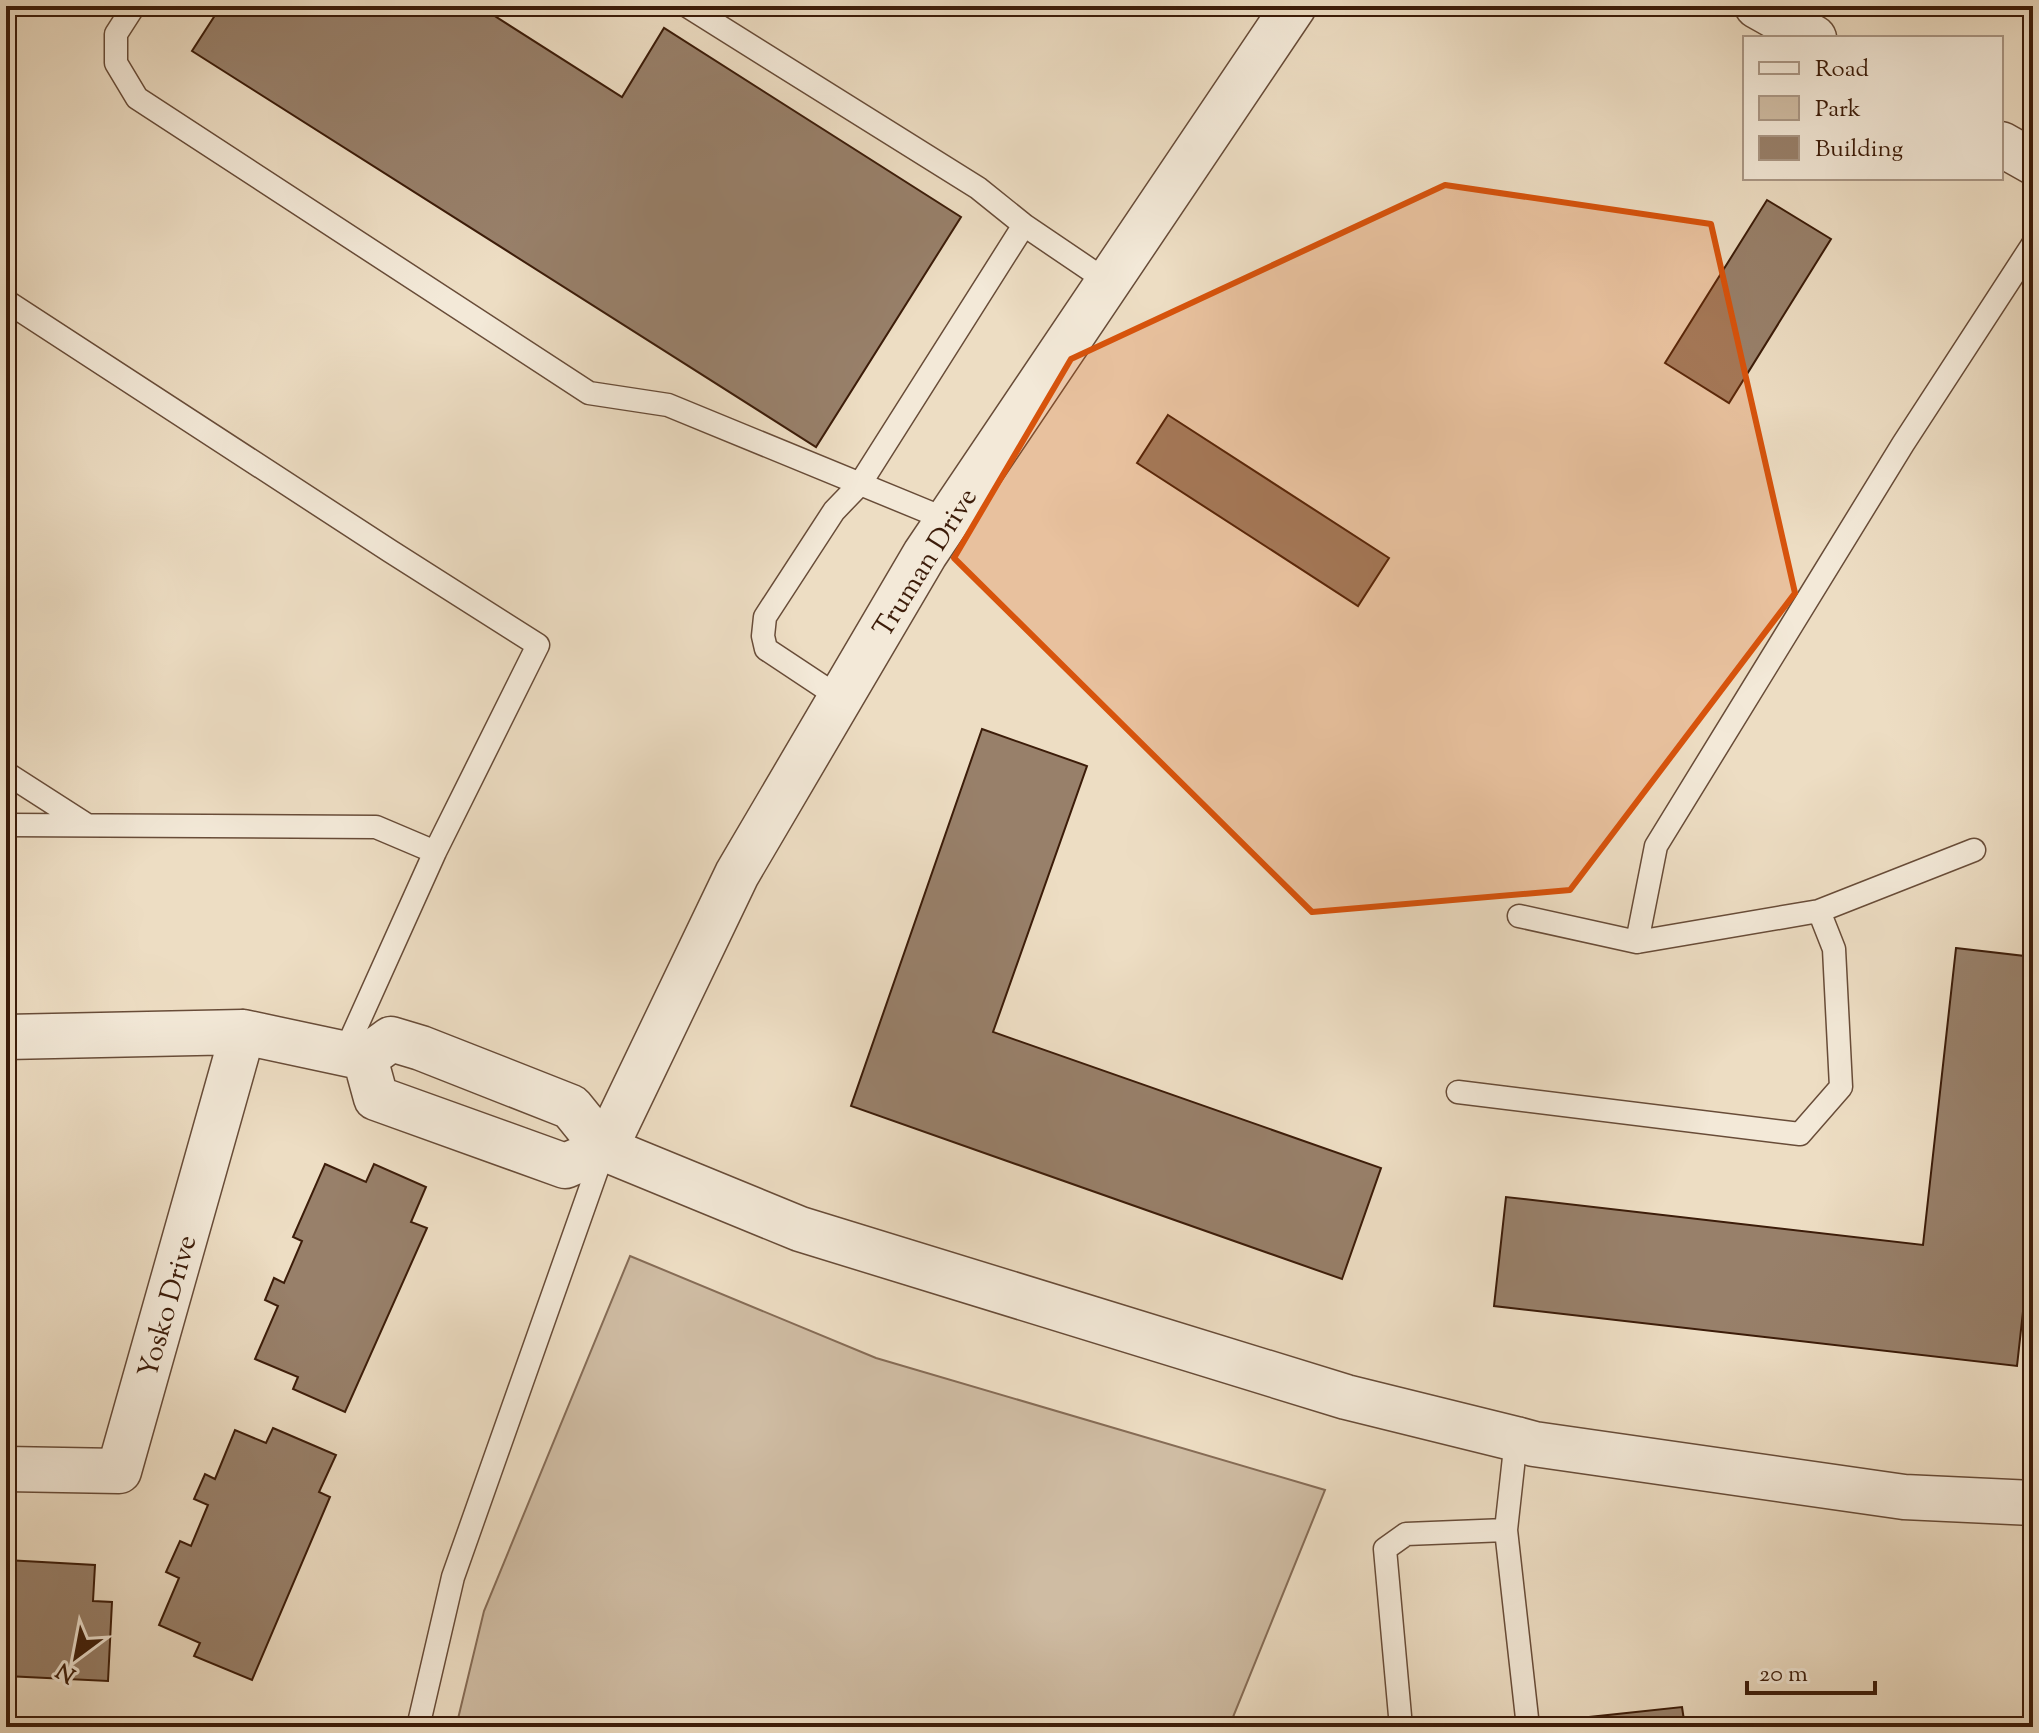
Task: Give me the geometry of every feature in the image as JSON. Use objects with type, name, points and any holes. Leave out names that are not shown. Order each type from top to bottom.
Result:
[{"type":"street","name":"Truman Drive","points":[[605,1149],[737,874],[925,554],[1294,6]]},
{"type":"street","points":[[1757,6],[1810,36]]},
{"type":"street","points":[[2003,145],[2033,162]]},
{"type":"street","points":[[6,1037],[243,1032],[354,1056],[391,1039],[571,1107],[605,1149],[800,1229],[1346,1397],[1534,1444],[1904,1497],[2033,1503]]},
{"type":"street","name":"Yosko Drive","points":[[6,1469],[119,1471],[243,1032]]},
{"type":"street","points":[[354,1056],[376,1098],[565,1166],[605,1149]]},
{"type":"lane","points":[[134,6],[116,34],[116,63],[137,98],[589,393],[668,405],[948,520]]},
{"type":"lane","points":[[687,6],[978,188],[1024,225],[1108,282]]},
{"type":"lane","points":[[840,698],[766,649],[763,636],[765,617],[834,511],[860,484],[1024,225]]},
{"type":"lane","points":[[1637,942],[1656,846],[1903,444],[2033,244]]},
{"type":"lane","points":[[6,301],[538,645],[435,852],[354,1056]]},
{"type":"lane","points":[[6,773],[88,825]]},
{"type":"lane","points":[[6,825],[376,827],[435,852]]},
{"type":"lane","points":[[1519,916],[1637,942],[1819,911],[1974,850]]},
{"type":"lane","points":[[1458,1092],[1800,1134],[1841,1087],[1834,949],[1819,911]]},
{"type":"lane","points":[[418,1727],[453,1577],[605,1149]]},
{"type":"lane","points":[[1516,1439],[1506,1530],[1528,1727]]},
{"type":"lane","points":[[1401,1727],[1385,1549],[1406,1534],[1506,1530]]},
{"type":"highlighted area","points":[[1445,185],[1711,224],[1795,593],[1570,890],[1312,912],[954,558],[1071,359]]},
{"type":"green space","points":[[630,1256],[876,1358],[1325,1490],[1229,1727],[456,1727],[484,1611]]},
{"type":"building","points":[[221,6],[479,6],[622,97],[664,28],[961,217],[816,447],[192,51]]},
{"type":"building","points":[[1767,200],[1831,239],[1729,403],[1665,363]]},
{"type":"building","points":[[1168,415],[1389,558],[1358,606],[1137,463]]},
{"type":"building","points":[[982,729],[1087,766],[993,1032],[1381,1168],[1342,1279],[851,1106]]},
{"type":"building","points":[[1956,948],[2033,957],[2033,1221],[2017,1366],[1494,1306],[1506,1197],[1923,1245]]},
{"type":"building","points":[[325,1164],[366,1182],[374,1164],[426,1187],[411,1222],[427,1228],[345,1412],[293,1389],[298,1377],[255,1359],[278,1306],[265,1300],[274,1278],[284,1283],[302,1241],[293,1237]]},
{"type":"building","points":[[273,1428],[336,1455],[319,1492],[330,1497],[252,1680],[194,1656],[200,1643],[159,1625],[179,1578],[166,1572],[180,1541],[191,1546],[208,1505],[194,1499],[205,1474],[215,1479],[235,1430],[266,1443]]},
{"type":"building","points":[[6,1560],[95,1565],[93,1601],[112,1602],[108,1681],[6,1676]]},
{"type":"building","points":[[1682,1707],[1685,1727],[1572,1727],[1571,1719]]}]
